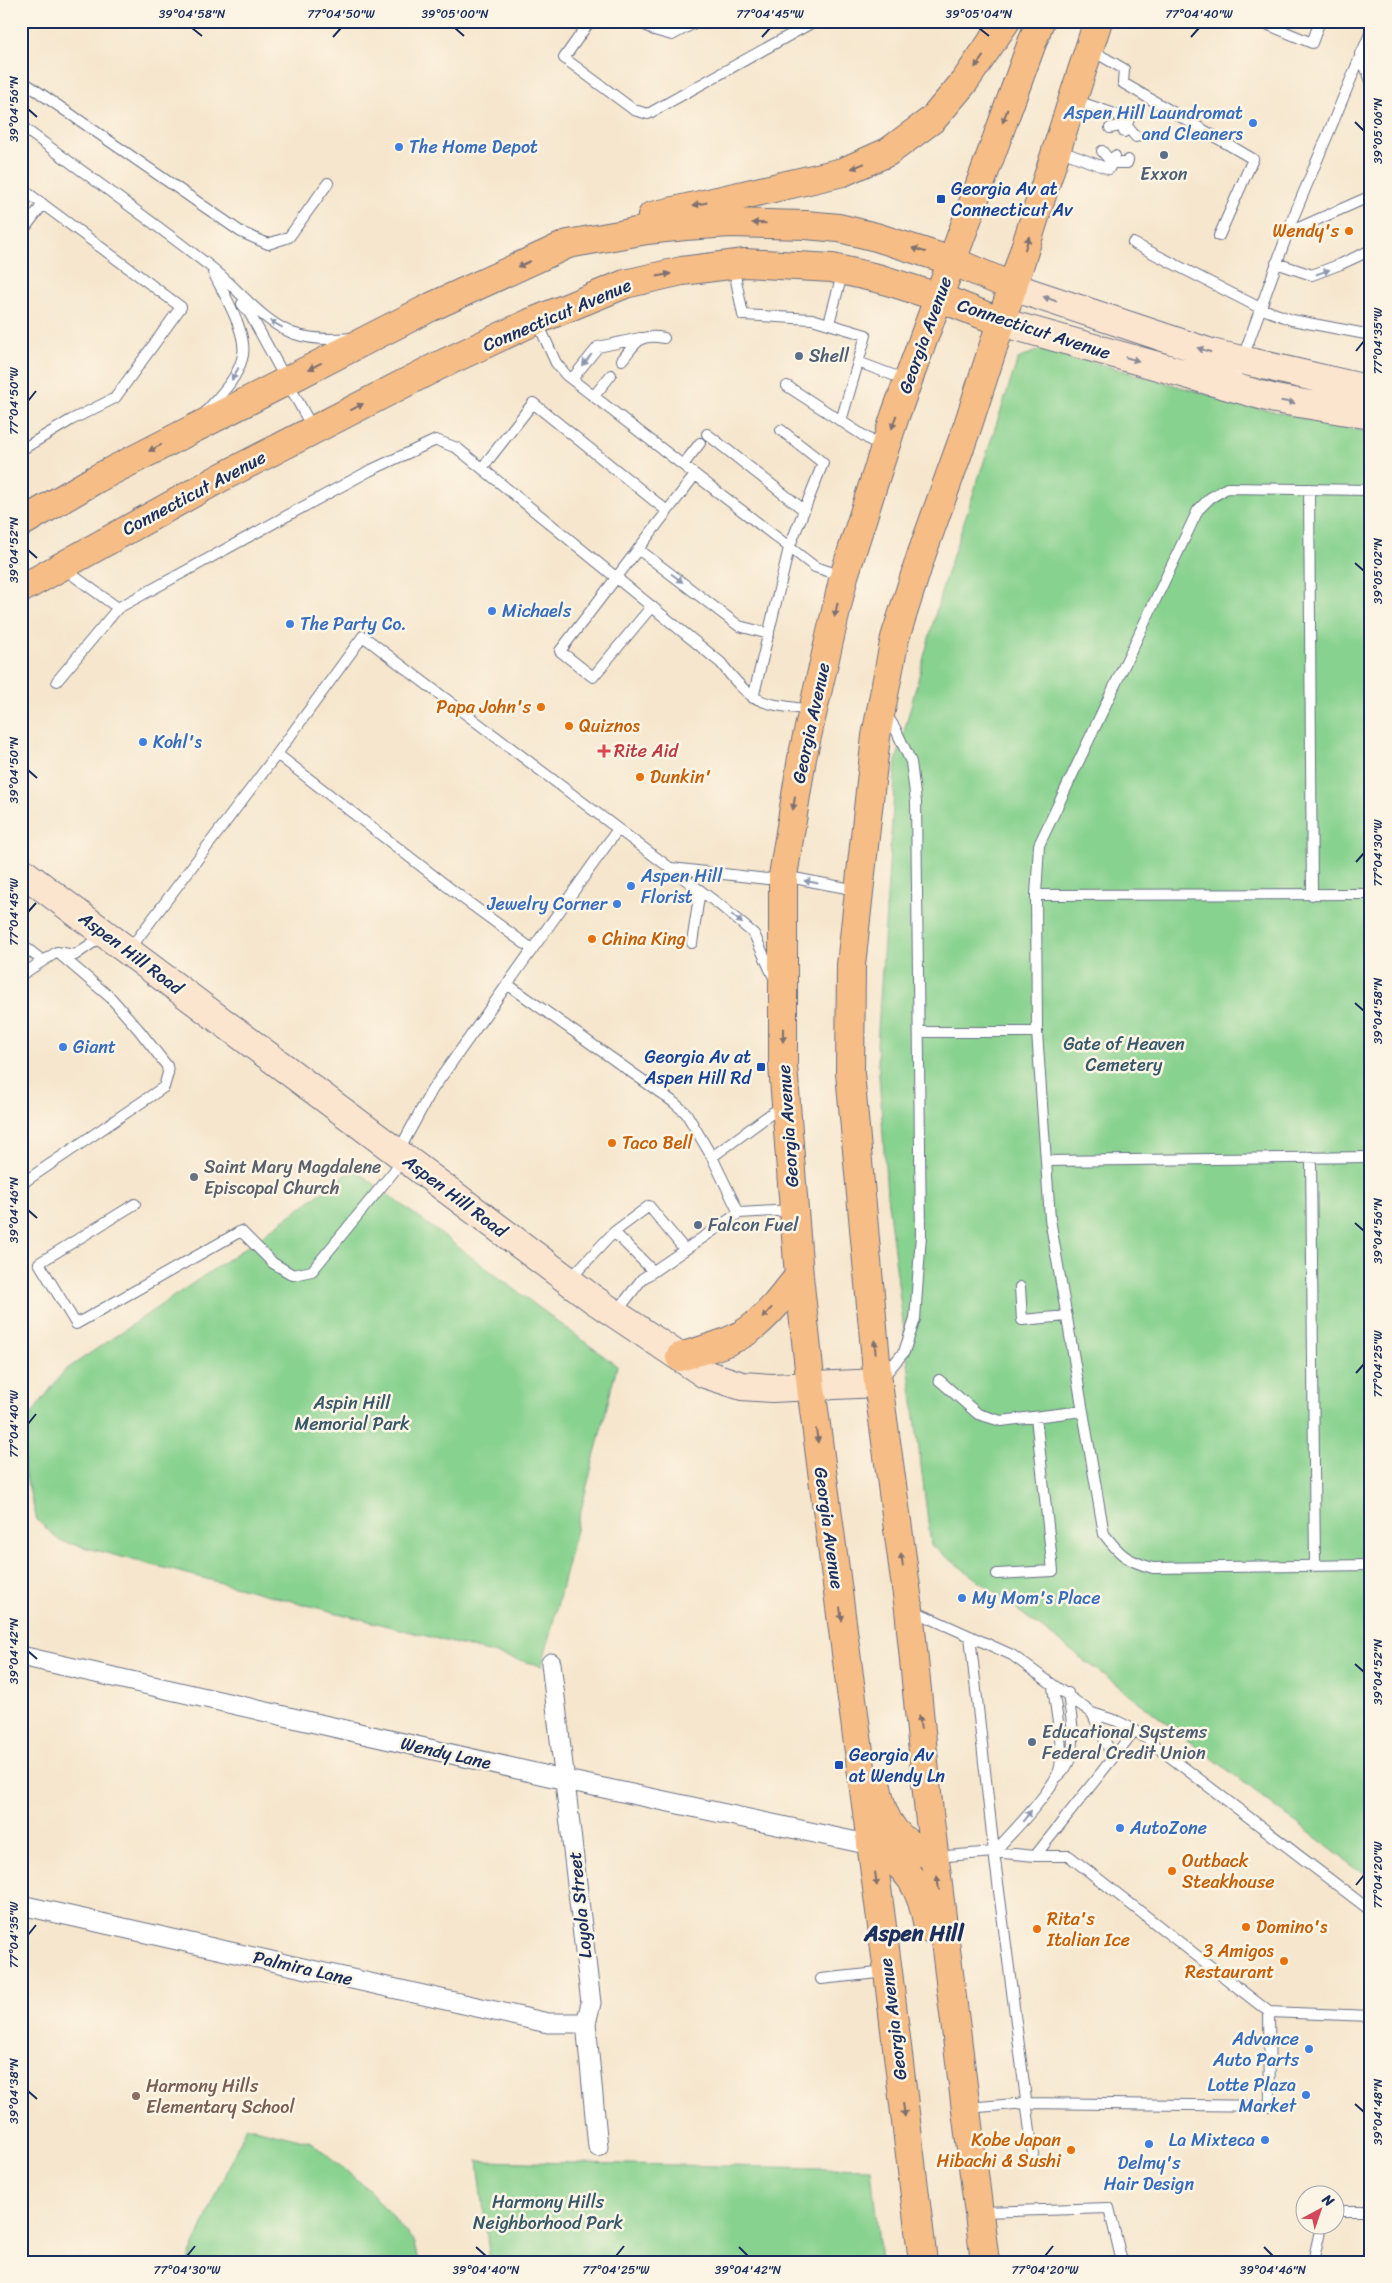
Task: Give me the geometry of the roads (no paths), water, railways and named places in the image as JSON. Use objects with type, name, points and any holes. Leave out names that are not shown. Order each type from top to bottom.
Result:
[{"type":"main road","points":[[568,244],[632,220],[843,172],[888,152],[933,119],[965,81],[1006,21]]},
{"type":"main road","name":"Georgia Avenue","points":[[923,2262],[888,1972],[811,1387],[799,1276],[783,1065],[782,876],[802,758],[844,576],[908,381],[1040,21]]},
{"type":"main road","points":[[985,2262],[934,1857],[909,1609],[878,1383],[850,1073],[851,965],[876,736],[895,638],[922,553],[968,425],[1098,21]]},
{"type":"main road","name":"Connecticut Avenue","points":[[21,523],[96,479],[191,429],[431,307],[568,244],[647,230],[730,222],[839,228],[876,237],[952,261],[1013,286]]},
{"type":"main road","name":"Connecticut Avenue","points":[[21,589],[313,429],[438,366],[536,320],[625,284],[682,271],[733,265],[803,265],[844,270],[938,297],[1000,322]]},
{"type":"main road","points":[[680,1357],[747,1331],[758,1323],[799,1276]]},
{"type":"main road","points":[[851,1691],[866,1712],[880,1803],[886,1821],[898,1836],[914,1849],[934,1857]]},
{"type":"main road","points":[[871,1846],[898,1863],[917,1887],[924,1905],[945,2036],[960,2053]]},
{"type":"street","name":"Connecticut Avenue","points":[[1013,286],[1211,353],[1371,390]]},
{"type":"street","name":"Connecticut Avenue","points":[[1000,322],[1275,399],[1371,415]]},
{"type":"street","name":"Aspen Hill Road","points":[[21,871],[568,1281],[705,1374],[742,1386],[772,1388],[878,1383]]},
{"type":"street","name":"Wendy Lane","points":[[21,1656],[566,1780],[871,1846]]},
{"type":"street","name":"Loyola Street","points":[[551,1663],[591,2003],[586,2023],[598,2147]]},
{"type":"street","name":"Palmira Lane","points":[[21,1905],[548,2024],[586,2023]]},
{"type":"lane","points":[[590,21],[564,58],[634,110],[648,114],[815,21]]},
{"type":"lane","points":[[638,21],[654,30],[672,35],[698,21]]},
{"type":"lane","points":[[1259,21],[1312,44],[1320,21]]},
{"type":"lane","points":[[1229,386],[1242,360],[1287,233],[1371,31]]},
{"type":"lane","points":[[1089,50],[1124,69],[1123,83],[1253,159],[1219,236]]},
{"type":"lane","points":[[1360,54],[1371,81]]},
{"type":"lane","points":[[21,80],[241,232],[268,244],[289,237],[328,183]]},
{"type":"lane","points":[[1073,99],[1129,119],[1125,129]]},
{"type":"lane","points":[[21,126],[209,265],[268,320],[292,333],[323,339],[374,336]]},
{"type":"lane","points":[[1110,128],[1125,129],[1136,137]]},
{"type":"lane","points":[[1057,150],[1110,169],[1113,159]]},
{"type":"lane","points":[[1102,151],[1113,159],[1127,162],[1128,160]]},
{"type":"lane","points":[[21,188],[181,307],[115,398],[70,420],[21,450]]},
{"type":"lane","points":[[1287,233],[1371,196]]},
{"type":"lane","points":[[21,233],[43,204]]},
{"type":"lane","points":[[1133,243],[1260,308],[1292,320],[1371,335]]},
{"type":"lane","points":[[1276,263],[1312,275],[1335,267],[1371,250]]},
{"type":"lane","points":[[209,265],[250,314],[288,380],[313,429]]},
{"type":"lane","points":[[191,429],[233,379],[243,358],[244,348],[233,314],[209,265]]},
{"type":"lane","points":[[733,265],[743,315],[812,318],[866,334],[841,421]]},
{"type":"lane","points":[[829,324],[844,270]]},
{"type":"lane","points":[[536,320],[556,362],[572,379],[815,568],[844,576]]},
{"type":"lane","points":[[572,379],[598,347],[650,335],[664,338]]},
{"type":"lane","points":[[622,360],[640,338]]},
{"type":"lane","points":[[858,362],[908,381]]},
{"type":"lane","points":[[594,396],[611,375]]},
{"type":"lane","points":[[787,386],[885,449]]},
{"type":"lane","points":[[482,468],[533,403],[667,511]]},
{"type":"lane","points":[[753,698],[789,548],[823,463],[781,430]]},
{"type":"lane","points":[[707,434],[804,510]]},
{"type":"lane","points":[[57,681],[118,608],[199,562],[428,442],[436,440],[450,444],[482,468],[652,606],[721,663],[753,698],[762,703],[813,710]]},
{"type":"lane","points":[[683,465],[700,443]]},
{"type":"lane","points":[[652,606],[593,677],[560,651],[695,475]]},
{"type":"lane","points":[[1371,490],[1227,488],[1210,498],[1198,510],[1039,844],[1036,895],[1037,1032],[1050,1219],[1104,1534],[1118,1552],[1131,1562],[1152,1568],[1371,1565]]},
{"type":"lane","points":[[1309,489],[1312,895]]},
{"type":"lane","points":[[638,549],[740,626],[768,634]]},
{"type":"lane","points":[[60,566],[118,608]]},
{"type":"lane","points":[[128,952],[363,636],[700,890],[754,934],[783,1000]]},
{"type":"lane","points":[[878,1383],[904,1352],[915,1319],[921,1235],[916,802],[911,762],[896,730],[882,708]]},
{"type":"lane","points":[[277,754],[461,897],[532,949]]},
{"type":"lane","points":[[135,1204],[39,1263],[76,1324],[241,1231],[273,1263],[292,1276],[312,1271],[401,1155],[432,1090],[618,829]]},
{"type":"lane","points":[[670,868],[767,878],[782,876],[859,891]]},
{"type":"lane","points":[[692,943],[700,890]]},
{"type":"lane","points":[[1036,895],[1371,894]]},
{"type":"lane","points":[[21,975],[57,952],[75,955],[106,934]]},
{"type":"lane","points":[[21,944],[43,961]]},
{"type":"lane","points":[[21,1184],[164,1087],[167,1083],[167,1066],[139,1030],[111,998],[57,952]]},
{"type":"lane","points":[[507,984],[672,1101],[686,1113],[712,1157],[739,1213]]},
{"type":"lane","points":[[919,1032],[1037,1032]]},
{"type":"lane","points":[[712,1157],[786,1103]]},
{"type":"lane","points":[[1311,1157],[1316,1566]]},
{"type":"lane","points":[[1046,1161],[1371,1157]]},
{"type":"lane","points":[[568,1281],[614,1232],[648,1206],[685,1250]]},
{"type":"lane","points":[[615,1314],[642,1278],[739,1213],[794,1210]]},
{"type":"lane","points":[[614,1232],[653,1271]]},
{"type":"lane","points":[[1020,1287],[1022,1320],[1067,1316]]},
{"type":"lane","points":[[939,1380],[978,1414],[1001,1421],[1083,1411]]},
{"type":"lane","points":[[997,1574],[1054,1571],[1036,1417]]},
{"type":"lane","points":[[909,1609],[1012,1655],[1092,1713],[1117,1720],[1135,1730],[1371,1911]]},
{"type":"lane","points":[[970,1636],[994,1852],[1033,2154]]},
{"type":"lane","points":[[1053,1686],[1060,1758],[1057,1777]]},
{"type":"lane","points":[[994,1852],[1020,1825],[1057,1777],[1064,1771],[1072,1756],[1072,1729],[1068,1694]]},
{"type":"lane","points":[[1092,1713],[1113,1758]]},
{"type":"lane","points":[[1035,1856],[1135,1730]]},
{"type":"lane","points":[[934,1857],[994,1852],[1035,1856],[1069,1856],[1269,2012],[1371,2016]]},
{"type":"lane","points":[[821,1979],[888,1972]]},
{"type":"lane","points":[[966,2108],[1026,2102],[1270,2106],[1269,2012]]},
{"type":"lane","points":[[979,2212],[1110,2208],[1122,2262]]},
{"type":"lane","points":[[1344,2211],[1371,2211]]},
{"type":"lane","points":[[1313,2262],[1319,2236]]},
{"type":"place","name":"Aspen Hill Laundromat and Cleaners","points":[[1253,123]]},
{"type":"place","name":"The Home Depot","points":[[399,147]]},
{"type":"place","name":"Exxon","points":[[1164,155]]},
{"type":"place","name":"Georgia Av at Connecticut Av","points":[[941,199]]},
{"type":"place","name":"Wendy's","points":[[1349,231]]},
{"type":"place","name":"Shell","points":[[799,356]]},
{"type":"place","name":"Michaels","points":[[492,611]]},
{"type":"place","name":"The Party Co.","points":[[290,624]]},
{"type":"place","name":"Papa John's","points":[[541,707]]},
{"type":"place","name":"Quiznos","points":[[569,726]]},
{"type":"place","name":"Kohl's","points":[[143,742]]},
{"type":"place","name":"Rite Aid","points":[[604,751]]},
{"type":"place","name":"Dunkin'","points":[[640,777]]},
{"type":"place","name":"Aspen Hill Florist","points":[[631,886]]},
{"type":"place","name":"Jewelry Corner","points":[[617,904]]},
{"type":"place","name":"China King","points":[[592,939]]},
{"type":"place","name":"Giant","points":[[63,1047]]},
{"type":"place","name":"Georgia Av at Aspen Hill Rd","points":[[761,1067]]},
{"type":"place","name":"Taco Bell","points":[[612,1143]]},
{"type":"place","name":"Saint Mary Magdalene Episcopal Church","points":[[194,1177]]},
{"type":"place","name":"Falcon Fuel","points":[[698,1225]]},
{"type":"place","name":"My Mom's Place","points":[[962,1598]]},
{"type":"place","name":"Educational Systems Federal Credit Union","points":[[1032,1742]]},
{"type":"place","name":"Georgia Av at Wendy Ln","points":[[839,1765]]},
{"type":"place","name":"AutoZone","points":[[1120,1828]]},
{"type":"place","name":"Outback Steakhouse","points":[[1172,1871]]},
{"type":"place","name":"Domino's","points":[[1246,1927]]},
{"type":"place","name":"Rita's Italian Ice","points":[[1037,1929]]},
{"type":"place","name":"3 Amigos Restaurant","points":[[1284,1961]]},
{"type":"place","name":"Advance Auto Parts","points":[[1309,2049]]},
{"type":"place","name":"Lotte Plaza Market","points":[[1306,2095]]},
{"type":"place","name":"Harmony Hills Elementary School","points":[[136,2096]]},
{"type":"place","name":"La Mixteca","points":[[1265,2140]]},
{"type":"place","name":"Delmy's Hair Design","points":[[1149,2144]]},
{"type":"place","name":"Kobe Japan Hibachi & Sushi","points":[[1071,2150]]},
{"type":"district","name":"Aspen Hill","points":[[914,1933]]},
{"type":"park label","name":"Gate of Heaven Cemetery","points":[[1124,1054]]},
{"type":"park label","name":"Aspin Hill Memorial Park","points":[[352,1414]]},
{"type":"park label","name":"Harmony Hills Neighborhood Park","points":[[548,2212]]}]
